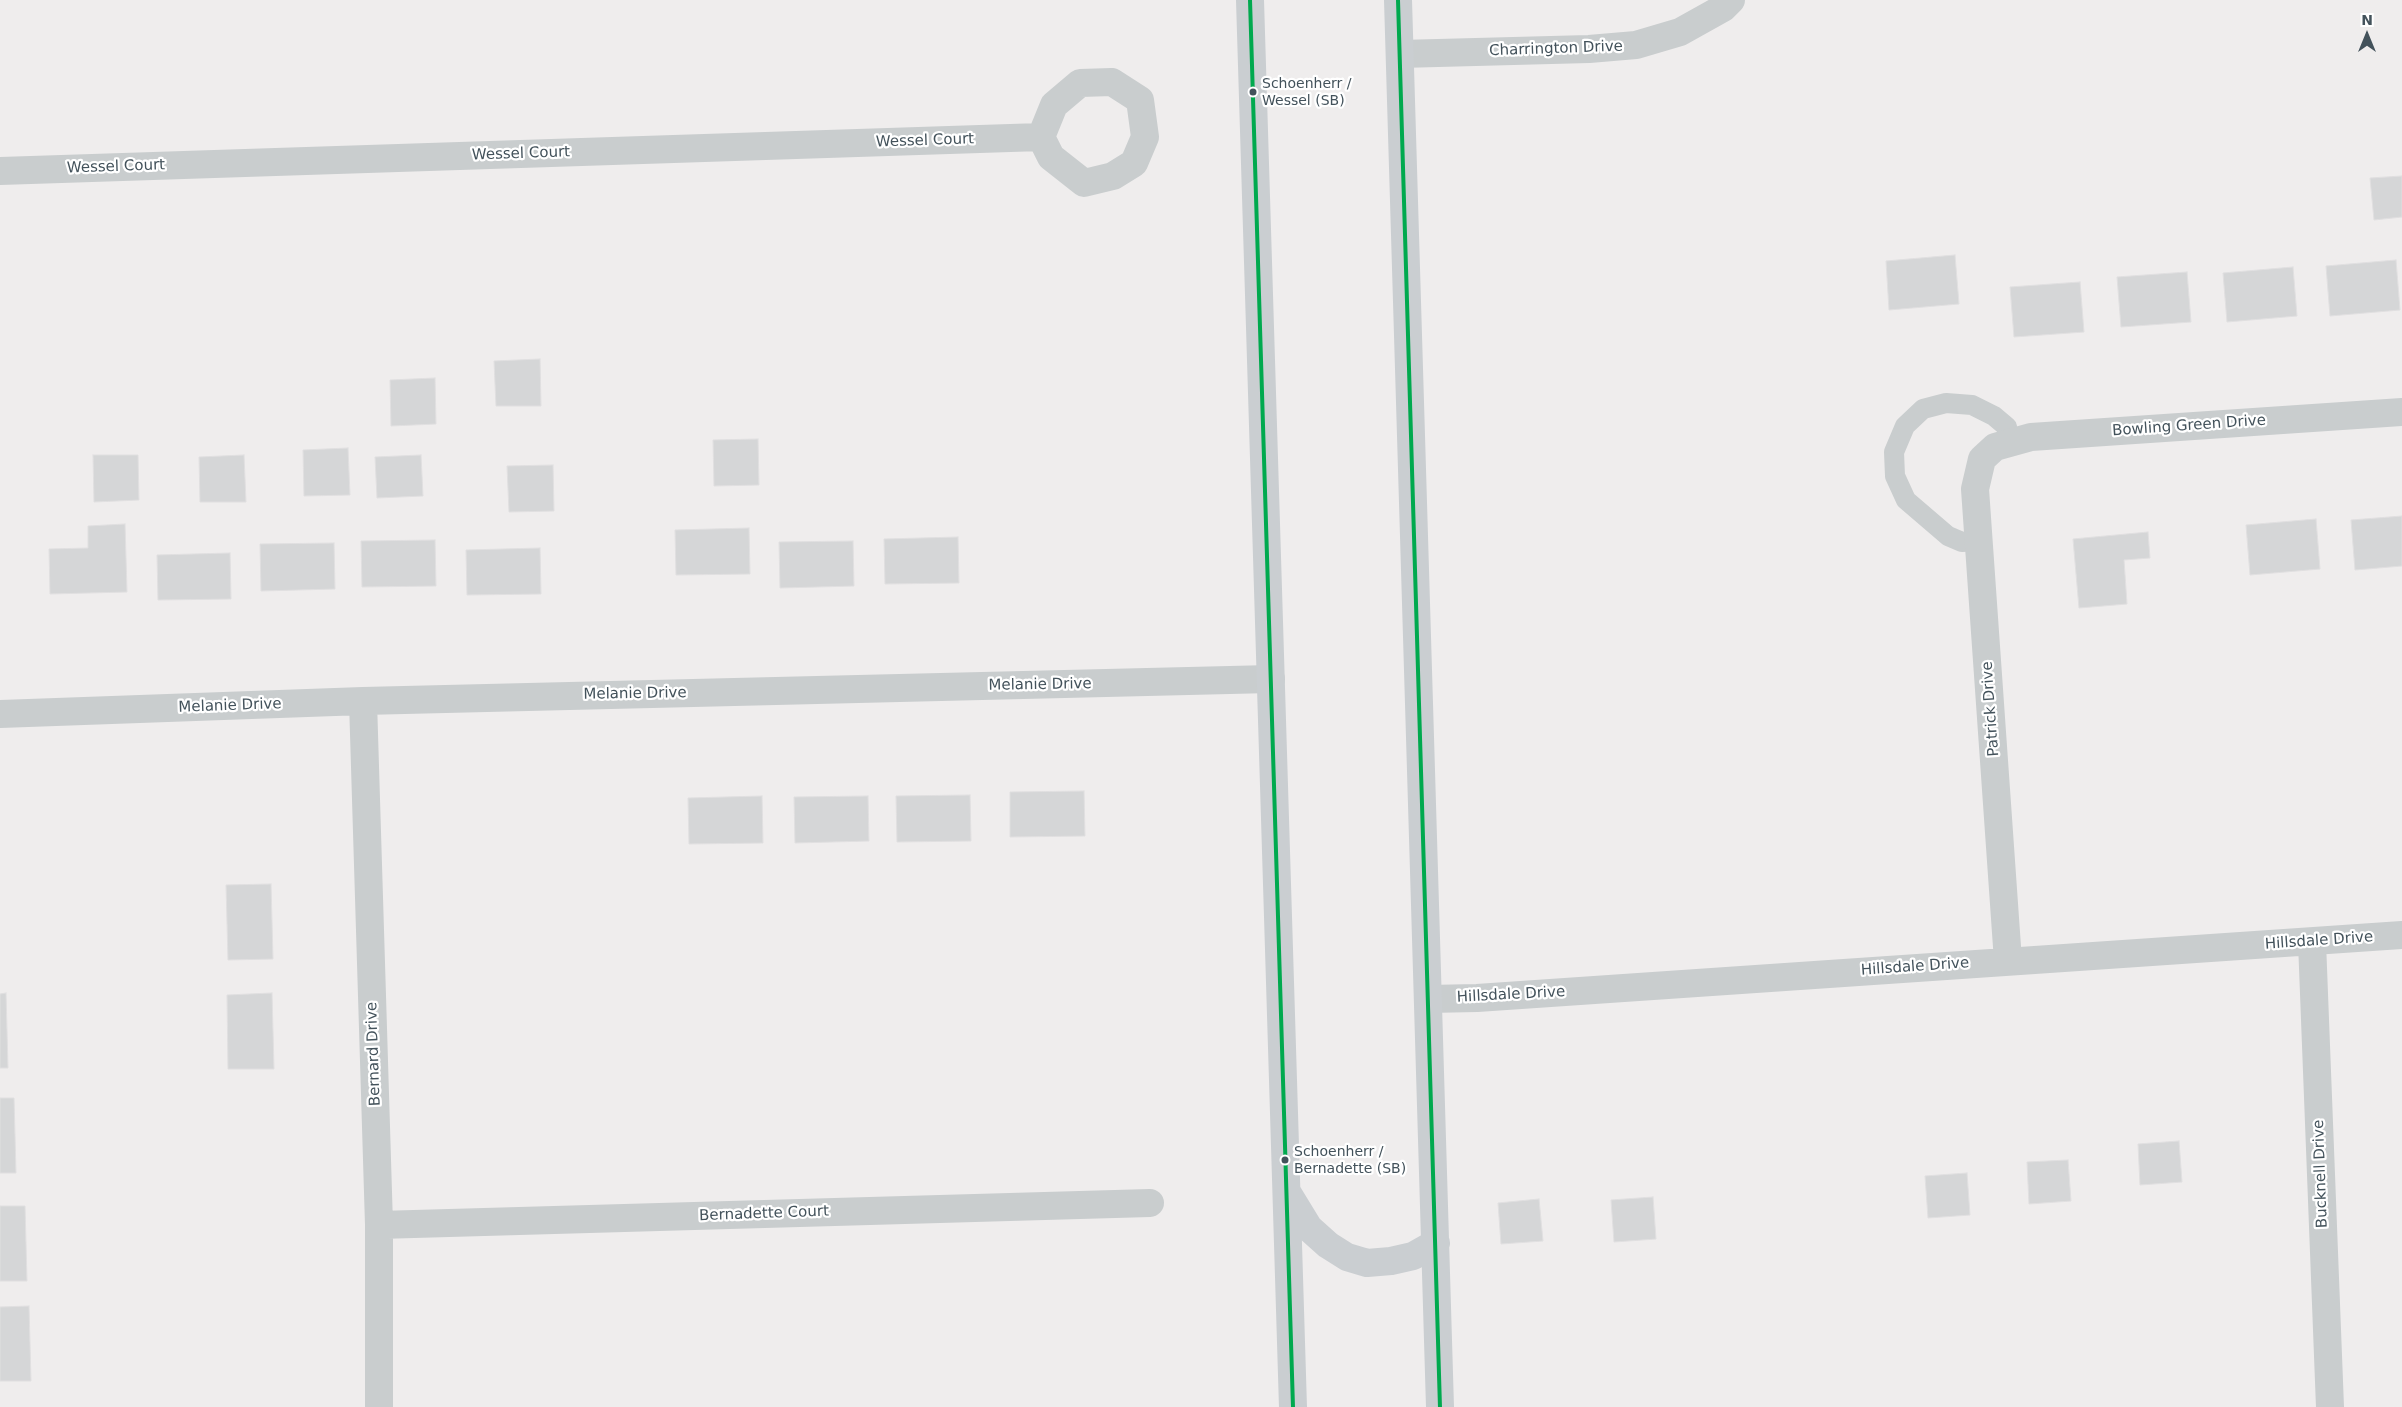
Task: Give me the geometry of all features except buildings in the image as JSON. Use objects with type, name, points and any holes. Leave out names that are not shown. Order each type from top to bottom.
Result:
[{"type":"main road","points":[[1250,0],[1293,1407]]},
{"type":"main road","points":[[1398,0],[1440,1407]]},
{"type":"main road","points":[[1287,1190],[1310,1228],[1328,1246],[1347,1258],[1367,1262],[1391,1261],[1413,1256],[1436,1243]]},
{"type":"street","name":"Charrington Drive","points":[[1400,54],[1589,49],[1636,45],[1680,32],[1723,8],[1731,0]]},
{"type":"street","name":"Wessel Court","points":[[0,171],[1041,137]]},
{"type":"street","name":"Bowling Green Drive","points":[[1982,459],[1995,447],[2010,441],[2031,437],[2402,412]]},
{"type":"street","name":"Patrick Drive","points":[[1982,459],[1975,489],[2008,961]]},
{"type":"street","name":"Melanie Drive","points":[[0,714],[363,701],[1271,679]]},
{"type":"street","name":"Bernard Drive","points":[[363,701],[379,1225],[379,1407]]},
{"type":"street","name":"Hillsdale Drive","points":[[1428,998],[1487,997],[2402,935]]},
{"type":"street","name":"Bucknell Drive","points":[[2312,942],[2330,1407]]},
{"type":"street","name":"Bernadette Court","points":[[379,1225],[1150,1202]]},
{"type":"lane","points":[[1979,541],[1962,542],[1948,536],[1906,500],[1894,476],[1894,452],[1905,426],[1923,409],[1946,403],[1972,405],[1994,416],[2006,427],[2010,441]]},
{"type":"transit line","points":[[1250,0],[1293,1407]]},
{"type":"transit line","points":[[1398,0],[1440,1407]]},
{"type":"place","name":"Schoenherr / Wessel (SB)","points":[[1253,92]]},
{"type":"place","name":"Schoenherr / Bernadette (SB)","points":[[1285,1160]]}]
